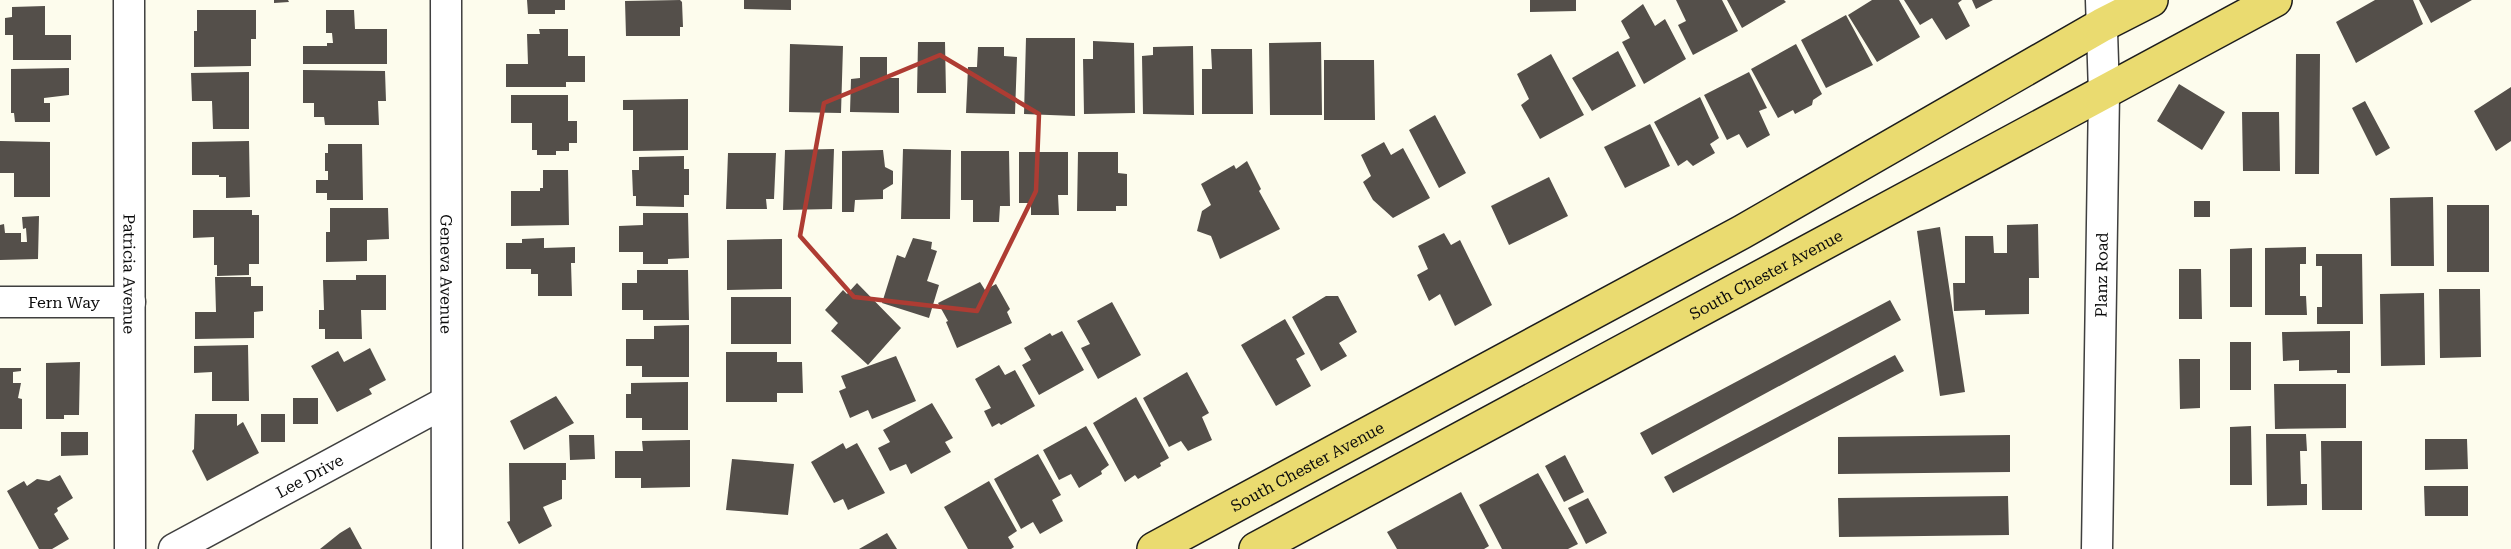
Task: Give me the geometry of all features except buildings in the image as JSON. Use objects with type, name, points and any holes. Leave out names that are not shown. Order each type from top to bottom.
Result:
[{"type":"main road","name":"South Chester Avenue","points":[[1154,549],[1742,232],[2102,12],[2151,0]]},
{"type":"main road","name":"South Chester Avenue","points":[[1256,549],[2275,0]]},
{"type":"street","name":"Patricia Avenue","points":[[129,0],[130,549]]},
{"type":"street","name":"Geneva Avenue","points":[[446,0],[447,549]]},
{"type":"street","name":"Planz Road","points":[[2097,549],[2104,93],[2102,12]]},
{"type":"street","name":"Fern Way","points":[[0,302],[130,302]]},
{"type":"street","name":"Lee Drive","points":[[174,549],[446,402]]},
{"type":"highlighted area","points":[[940,55],[1039,114],[1036,191],[977,311],[854,297],[800,236],[824,103]]}]
